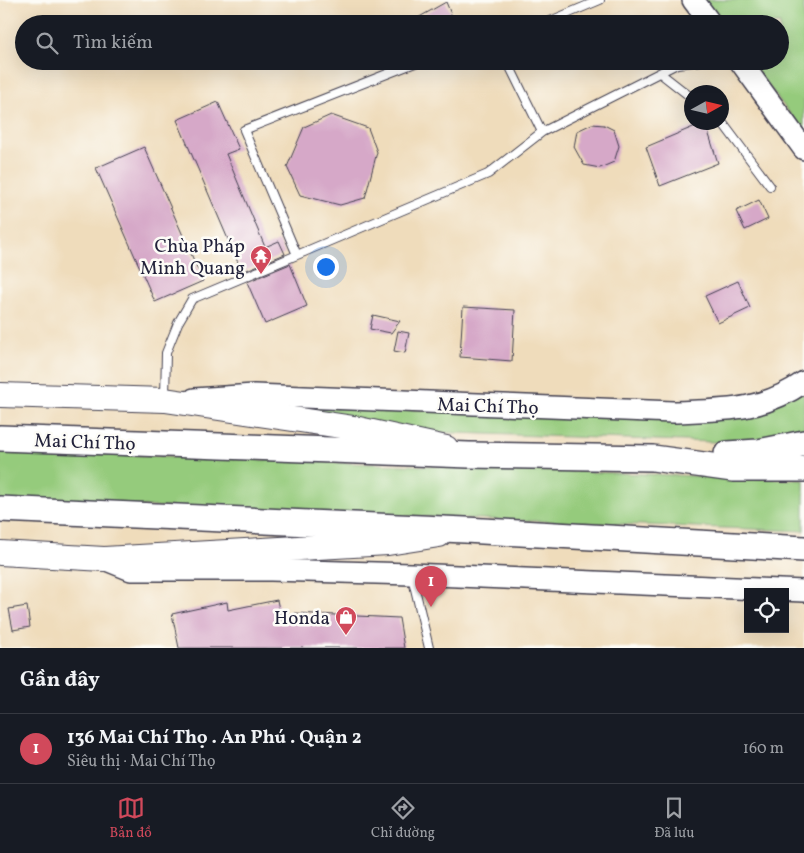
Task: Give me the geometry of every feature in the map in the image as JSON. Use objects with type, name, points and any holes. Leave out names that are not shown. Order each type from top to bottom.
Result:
[{"type":"highway","name":"Mai Chí Thọ","points":[[0,438],[664,460]]},
{"type":"highway","points":[[664,460],[758,452],[804,443]]},
{"type":"highway","points":[[664,460],[733,469],[804,469]]},
{"type":"highway","points":[[0,509],[465,530],[804,549]]},
{"type":"main road","points":[[693,0],[704,15]]},
{"type":"main road","points":[[747,70],[804,149]]},
{"type":"main road","name":"Mai Chí Thọ","points":[[0,395],[165,400],[254,394],[673,412],[735,410],[763,404],[788,393],[804,382]]},
{"type":"main road","name":"Mai Chí Thọ","points":[[165,400],[354,428],[469,454]]},
{"type":"main road","points":[[0,553],[104,559],[388,542],[465,530]]},
{"type":"main road","points":[[104,559],[131,570],[271,570],[411,574],[804,591]]},
{"type":"main road","points":[[411,574],[415,566],[423,563],[804,578]]},
{"type":"lane","points":[[564,15],[600,0]]},
{"type":"lane","points":[[297,255],[244,130],[397,70]]},
{"type":"lane","points":[[511,70],[542,132]]},
{"type":"lane","points":[[165,400],[166,353],[182,314],[192,299],[488,174],[542,132],[666,70]]},
{"type":"lane","points":[[660,73],[684,92]]},
{"type":"lane","points":[[728,130],[770,186]]},
{"type":"lane","points":[[411,574],[429,648]]},
{"type":"green space","points":[[703,0],[804,0],[804,132],[756,70],[789,70],[789,15],[714,15]]},
{"type":"green space","points":[[804,392],[804,435],[742,443],[399,431],[261,406],[721,417]]},
{"type":"green space","points":[[0,450],[804,480],[804,531],[0,501]]},
{"type":"building","points":[[446,2],[451,15],[423,15]]},
{"type":"building","points":[[218,102],[239,149],[226,154],[265,247],[279,241],[285,254],[242,272],[177,120]]},
{"type":"building","points":[[331,115],[368,128],[377,152],[365,198],[340,205],[300,195],[287,167],[304,127]]},
{"type":"building","points":[[592,124],[604,125],[614,130],[619,146],[614,162],[600,168],[584,165],[574,147],[577,131]]},
{"type":"building","points":[[686,130],[708,130],[718,163],[660,186],[646,147]]},
{"type":"building","points":[[144,147],[203,281],[155,302],[96,168]]},
{"type":"building","points":[[759,200],[768,219],[745,230],[736,211]]},
{"type":"building","points":[[290,264],[307,306],[265,324],[247,282]]},
{"type":"building","points":[[738,281],[750,308],[718,323],[705,296]]},
{"type":"building","points":[[463,307],[515,310],[512,361],[460,357]]},
{"type":"building","points":[[373,315],[400,321],[391,333],[370,329]]},
{"type":"building","points":[[398,331],[409,333],[405,353],[394,351]]},
{"type":"building","points":[[277,600],[282,624],[294,613],[399,618],[404,648],[179,648],[172,614],[227,602],[228,610]]},
{"type":"building","points":[[27,606],[30,627],[13,630],[9,609]]},
{"type":"place","name":"Chùa Pháp Minh Quang","points":[[261,275]]},
{"type":"place","name":"136 Mai Chí Thọ . An Phú . Quận 2","points":[[431,607]]},
{"type":"place","name":"Honda","points":[[346,636]]}]
